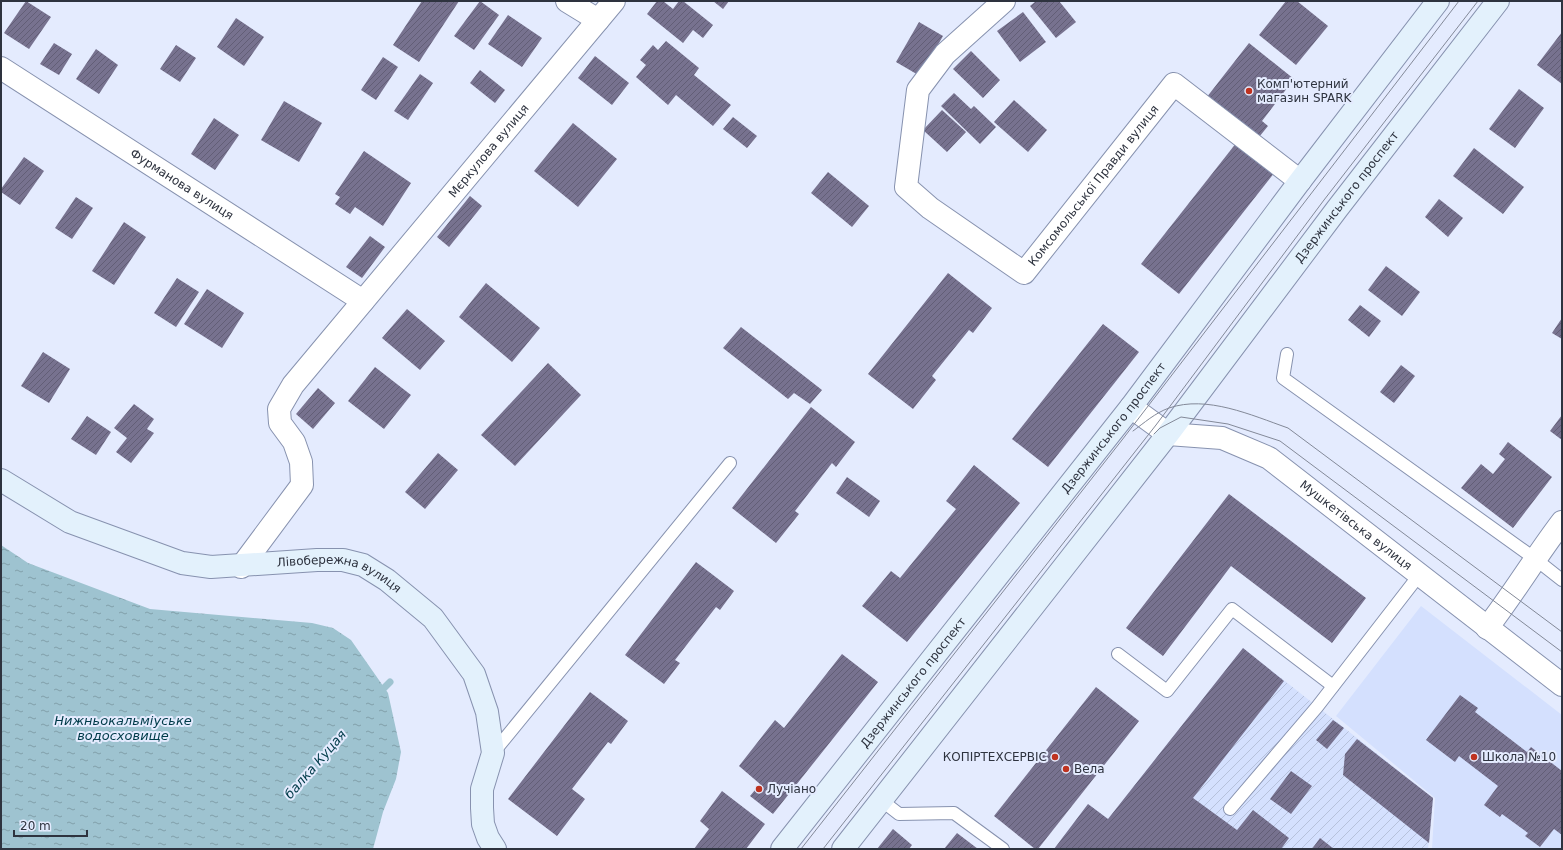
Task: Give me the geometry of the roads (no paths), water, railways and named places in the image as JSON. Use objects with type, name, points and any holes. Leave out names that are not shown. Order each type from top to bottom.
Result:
[{"type":"street","points":[[567,1],[598,20]]},
{"type":"street","name":"Мєркулова вулиця","points":[[241,567],[302,485],[301,462],[294,442],[280,423],[279,409],[293,385],[614,1]]},
{"type":"street","name":"Комсомольської Правди вулиця","points":[[1004,1],[945,54],[918,90],[906,187],[930,208],[1024,273],[1174,84],[1300,181]]},
{"type":"street","name":"Дзержинського проспект","points":[[782,849],[1131,407],[1300,181],[1438,1]]},
{"type":"street","name":"Дзержинського проспект","points":[[843,849],[1168,434],[1342,203],[1498,1]]},
{"type":"street","name":"Фурманова вулиця","points":[[1,68],[363,301]]},
{"type":"street","points":[[1131,407],[1168,434]]},
{"type":"street","name":"Мушкетівська вулиця","points":[[1168,434],[1222,438],[1269,458],[1562,685]]},
{"type":"street","name":"Лівобережна вулиця","points":[[1,480],[70,522],[182,563],[211,568],[241,567],[318,560],[343,560],[363,565],[387,580],[433,618],[474,674],[487,712],[493,753],[482,789],[482,808],[483,824],[488,838],[495,849]]},
{"type":"street","points":[[1487,628],[1512,595],[1534,558],[1562,522]]},
{"type":"lane","points":[[1287,354],[1282,378],[1534,558],[1562,580]]},
{"type":"lane","points":[[493,753],[730,463]]},
{"type":"lane","points":[[1230,809],[1333,686],[1420,574]]},
{"type":"lane","points":[[1118,654],[1167,691],[1232,609],[1333,686]]},
{"type":"lane","points":[[881,800],[899,814],[954,813],[1003,849]]},
{"type":"water","name":"Нижньокальміуське водосховище","points":[[1,545],[28,563],[150,609],[312,623],[333,628],[351,640],[388,693],[401,752],[396,779],[383,812],[373,849],[1,849]]},
{"type":"waterway","name":"балка Куцая","points":[[379,693],[390,682]]},
{"type":"tram line","points":[[801,849],[1122,440],[1459,1]]},
{"type":"tram line","points":[[823,849],[1156,425],[1324,200],[1478,1]]},
{"type":"tram line","points":[[1133,431],[1150,418],[1164,410],[1184,405],[1198,404],[1229,408],[1288,428],[1562,632]]},
{"type":"tram line","points":[[1154,434],[1160,428],[1181,417],[1228,424],[1280,441],[1562,652]]},
{"type":"place","name":"Комп'ютерний магазин SPARK","points":[[1249,91]]},
{"type":"place","name":"КОПІРТЕХСЕРВІС","points":[[1055,757]]},
{"type":"place","name":"Школа №10","points":[[1474,757]]},
{"type":"place","name":"Вела","points":[[1066,769]]},
{"type":"place","name":"Лучіано","points":[[759,789]]}]
